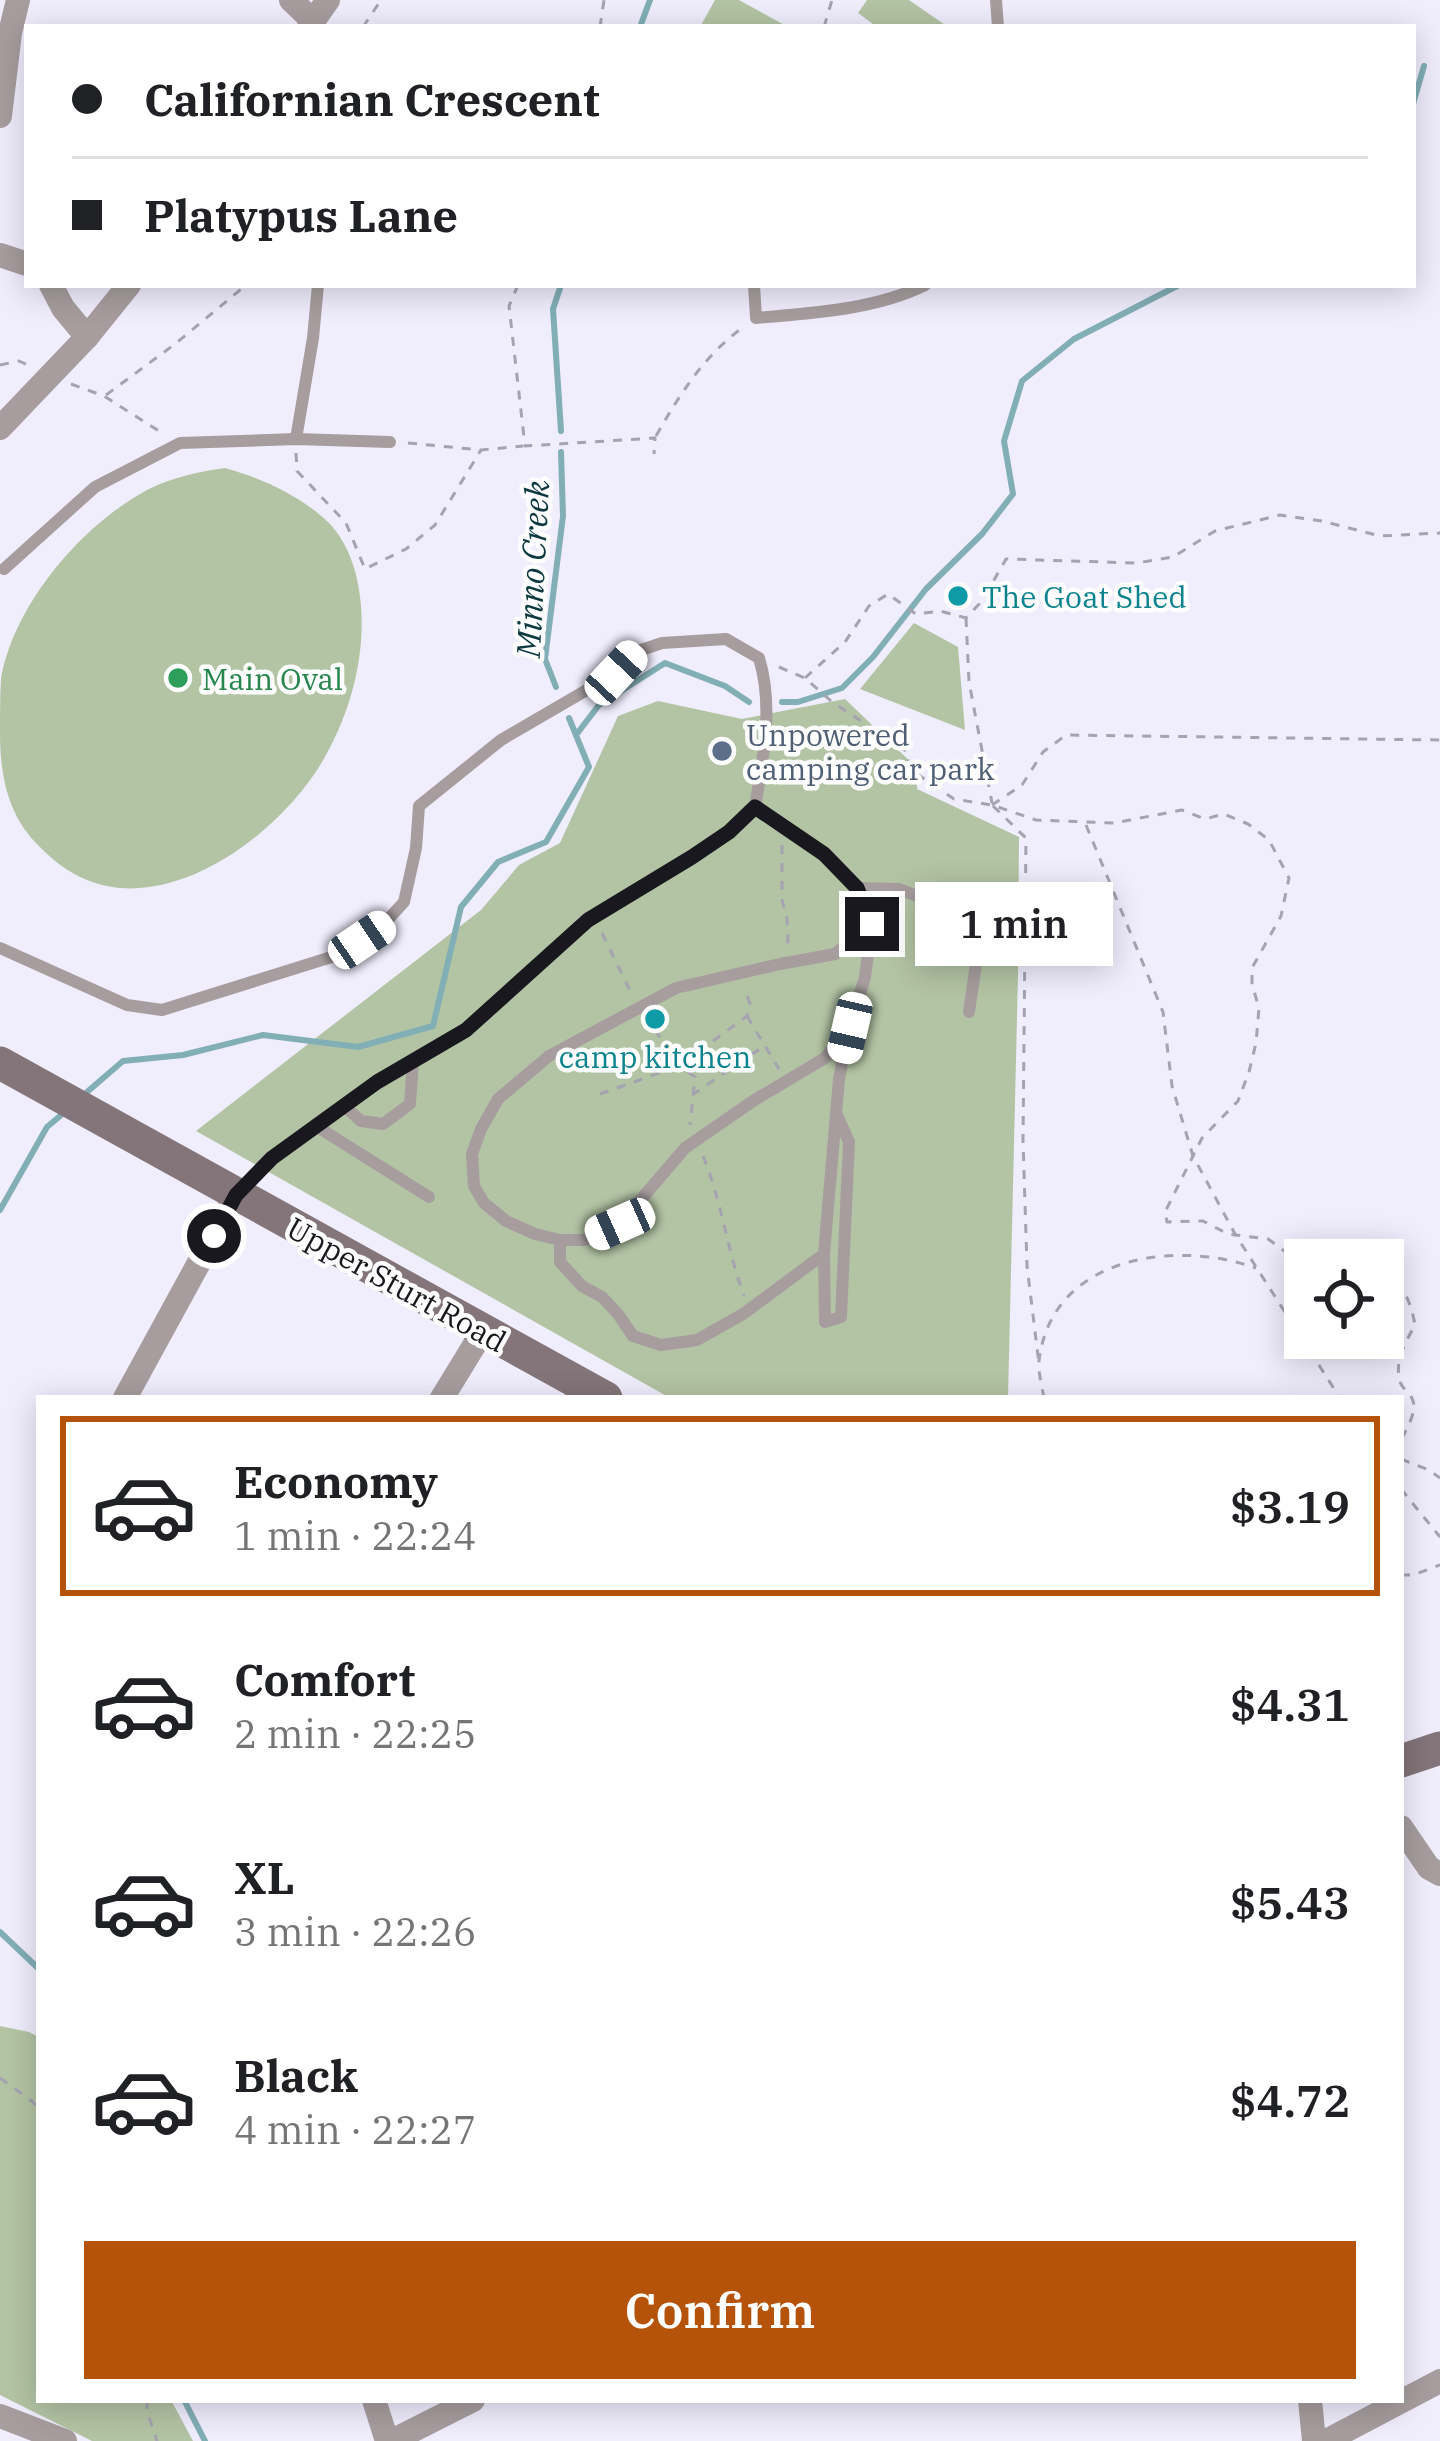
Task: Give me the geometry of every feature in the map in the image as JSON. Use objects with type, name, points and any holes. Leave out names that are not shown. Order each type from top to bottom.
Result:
[{"type":"main road","name":"Upper Sturt Road","points":[[0,1063],[600,1395]]},
{"type":"main road","points":[[1404,1760],[1440,1748]]},
{"type":"street","points":[[0,116],[19,0]]},
{"type":"street","points":[[290,0],[317,16]]},
{"type":"street","points":[[53,288],[87,337]]},
{"type":"street","points":[[0,428],[52,376],[127,288]]},
{"type":"street","points":[[127,1395],[236,1195]]},
{"type":"street","points":[[444,1395],[483,1331]]},
{"type":"street","points":[[1404,1831],[1429,1868],[1440,1874]]},
{"type":"street","points":[[1404,2400],[1440,2381]]},
{"type":"street","points":[[375,2403],[389,2441],[467,2403]]},
{"type":"street","points":[[1310,2403],[1314,2441]]},
{"type":"street","points":[[1326,2441],[1398,2403]]},
{"type":"street","points":[[0,2416],[63,2440]]},
{"type":"lane","points":[[296,439],[318,288]]},
{"type":"lane","points":[[754,288],[755,318],[816,313],[892,298],[917,288]]},
{"type":"lane","points":[[4,569],[94,488],[180,443],[390,442]]},
{"type":"lane","points":[[0,948],[127,1005],[162,1010],[340,954],[382,926],[404,902],[419,806],[501,740],[616,673],[635,652],[662,643],[726,639],[759,658],[766,681],[767,732],[755,807],[710,845],[594,916],[466,1030],[377,1082],[272,1158],[236,1195]]},
{"type":"lane","points":[[755,807],[824,854],[857,888],[872,924],[865,977],[839,1078],[824,1254],[825,1322],[842,1317],[849,1142],[837,1115]]},
{"type":"lane","points":[[857,888],[899,889],[970,917],[978,950],[969,1012]]},
{"type":"lane","points":[[850,1028],[825,1058],[697,1140],[664,1169],[620,1224],[584,1240],[560,1240],[506,1221],[484,1203],[474,1186],[472,1154],[498,1099],[549,1056],[676,988],[835,954],[872,924]]},
{"type":"lane","points":[[344,1106],[361,1121],[383,1124],[410,1104],[413,1061]]},
{"type":"lane","points":[[316,1126],[429,1197]]},
{"type":"lane","points":[[560,1240],[560,1262],[582,1286],[602,1297],[633,1336],[661,1345],[697,1340],[750,1309],[824,1254]]},
{"type":"path","points":[[104,396],[242,288]]},
{"type":"path","points":[[517,288],[509,306],[525,446]]},
{"type":"path","points":[[654,454],[655,437],[686,384],[718,345],[755,318]]},
{"type":"path","points":[[52,376],[104,396],[180,443]]},
{"type":"path","points":[[390,442],[481,450],[655,437]]},
{"type":"path","points":[[296,439],[297,471],[346,523],[365,569],[406,549],[435,525],[481,450]]},
{"type":"path","points":[[1044,1395],[1027,1266],[1023,1141],[1026,838],[992,805],[969,682],[966,618],[982,601],[1006,559],[1136,563],[1173,557],[1215,531],[1280,515],[1380,536],[1440,533]]},
{"type":"path","points":[[805,677],[845,642],[869,606],[888,594],[916,614],[940,611],[966,618]]},
{"type":"path","points":[[759,658],[805,677],[831,701],[906,751],[911,770],[954,800],[992,805],[1036,820],[1085,823],[1114,824],[1182,810],[1205,819],[1224,814],[1269,840],[1289,878],[1281,916],[1252,968],[1259,1008],[1249,1072],[1238,1101],[1202,1138],[1166,1212],[1167,1222],[1202,1221],[1228,1234],[1268,1239],[1284,1251]]},
{"type":"path","points":[[992,805],[1022,785],[1043,752],[1066,735],[1440,740]]},
{"type":"path","points":[[1085,823],[1162,1012],[1172,1085],[1193,1156],[1235,1234],[1338,1395]]},
{"type":"path","points":[[784,826],[782,900],[788,962]]},
{"type":"path","points":[[594,916],[638,1007]]},
{"type":"path","points":[[600,1094],[679,1066],[747,1016],[750,1004],[740,973]]},
{"type":"path","points":[[747,1016],[787,1081]]},
{"type":"path","points":[[655,1030],[679,1066],[694,1077],[689,1122],[712,1178],[724,1233],[750,1309]]},
{"type":"path","points":[[692,1095],[764,1046]]},
{"type":"path","points":[[1039,1364],[1046,1330],[1061,1305],[1080,1284],[1102,1270],[1160,1255],[1228,1258],[1257,1268]]},
{"type":"path","points":[[1404,1292],[1414,1325],[1404,1346]]},
{"type":"path","points":[[1400,1359],[1402,1385],[1414,1401],[1404,1433]]},
{"type":"path","points":[[1404,1460],[1440,1478]]},
{"type":"path","points":[[1404,1493],[1440,1538]]},
{"type":"path","points":[[1404,1575],[1440,1565]]},
{"type":"path","points":[[0,2078],[36,2106]]},
{"type":"path","points":[[147,2403],[157,2441]]},
{"type":"green space","points":[[715,0],[739,0],[783,24],[702,24]]},
{"type":"green space","points":[[867,0],[909,0],[944,24],[873,24],[858,13]]},
{"type":"green space","name":"Main Oval","points":[[225,468],[294,496],[329,523],[343,541],[356,573],[361,606],[361,644],[349,702],[335,738],[308,783],[256,837],[225,859],[156,886],[121,888],[87,880],[36,843],[18,819],[7,792],[0,713],[8,651],[36,595],[99,524],[156,485]]},
{"type":"green space","points":[[914,623],[958,647],[965,730],[860,689]]},
{"type":"green space","points":[[845,699],[917,768],[917,789],[1019,837],[1008,1395],[665,1395],[196,1131],[481,910],[519,865],[560,843],[618,716],[658,701],[742,719]]},
{"type":"green space","points":[[0,2026],[36,2036],[36,2403],[173,2403],[193,2441],[92,2441],[0,2395]]},
{"type":"waterway","name":"Minno Creek","points":[[641,24],[650,0]]},
{"type":"waterway","points":[[1416,94],[1424,66]]},
{"type":"waterway","name":"Minno Creek","points":[[560,288],[553,309],[561,431]]},
{"type":"waterway","points":[[782,702],[798,702],[842,688],[1013,494],[1004,441],[1022,381],[1074,339],[1173,288]]},
{"type":"waterway","name":"Minno Creek","points":[[556,687],[545,659],[563,516],[561,452]]},
{"type":"waterway","points":[[576,735],[599,705],[665,663],[725,686],[749,702]]},
{"type":"waterway","name":"Minno Creek","points":[[87,1092],[123,1061],[183,1055],[263,1035],[358,1047],[433,1026],[461,907],[498,862],[546,842],[589,767],[569,718]]},
{"type":"waterway","name":"Minno Creek","points":[[0,1210],[47,1127],[60,1116]]},
{"type":"waterway","name":"Minno Creek","points":[[0,1932],[36,1966]]},
{"type":"waterway","name":"Minno Creek","points":[[186,2403],[205,2441]]},
{"type":"place","name":"The Goat Shed","points":[[958,596]]},
{"type":"place","name":"Main Oval","points":[[178,678]]},
{"type":"place","name":"Unpowered camping car park","points":[[722,751]]},
{"type":"place","name":"camp kitchen","points":[[655,1019]]},
{"type":"route","points":[[214,1236],[236,1195],[272,1158],[377,1082],[466,1030],[588,920],[729,832],[755,807],[824,854],[857,888],[872,924]]}]
